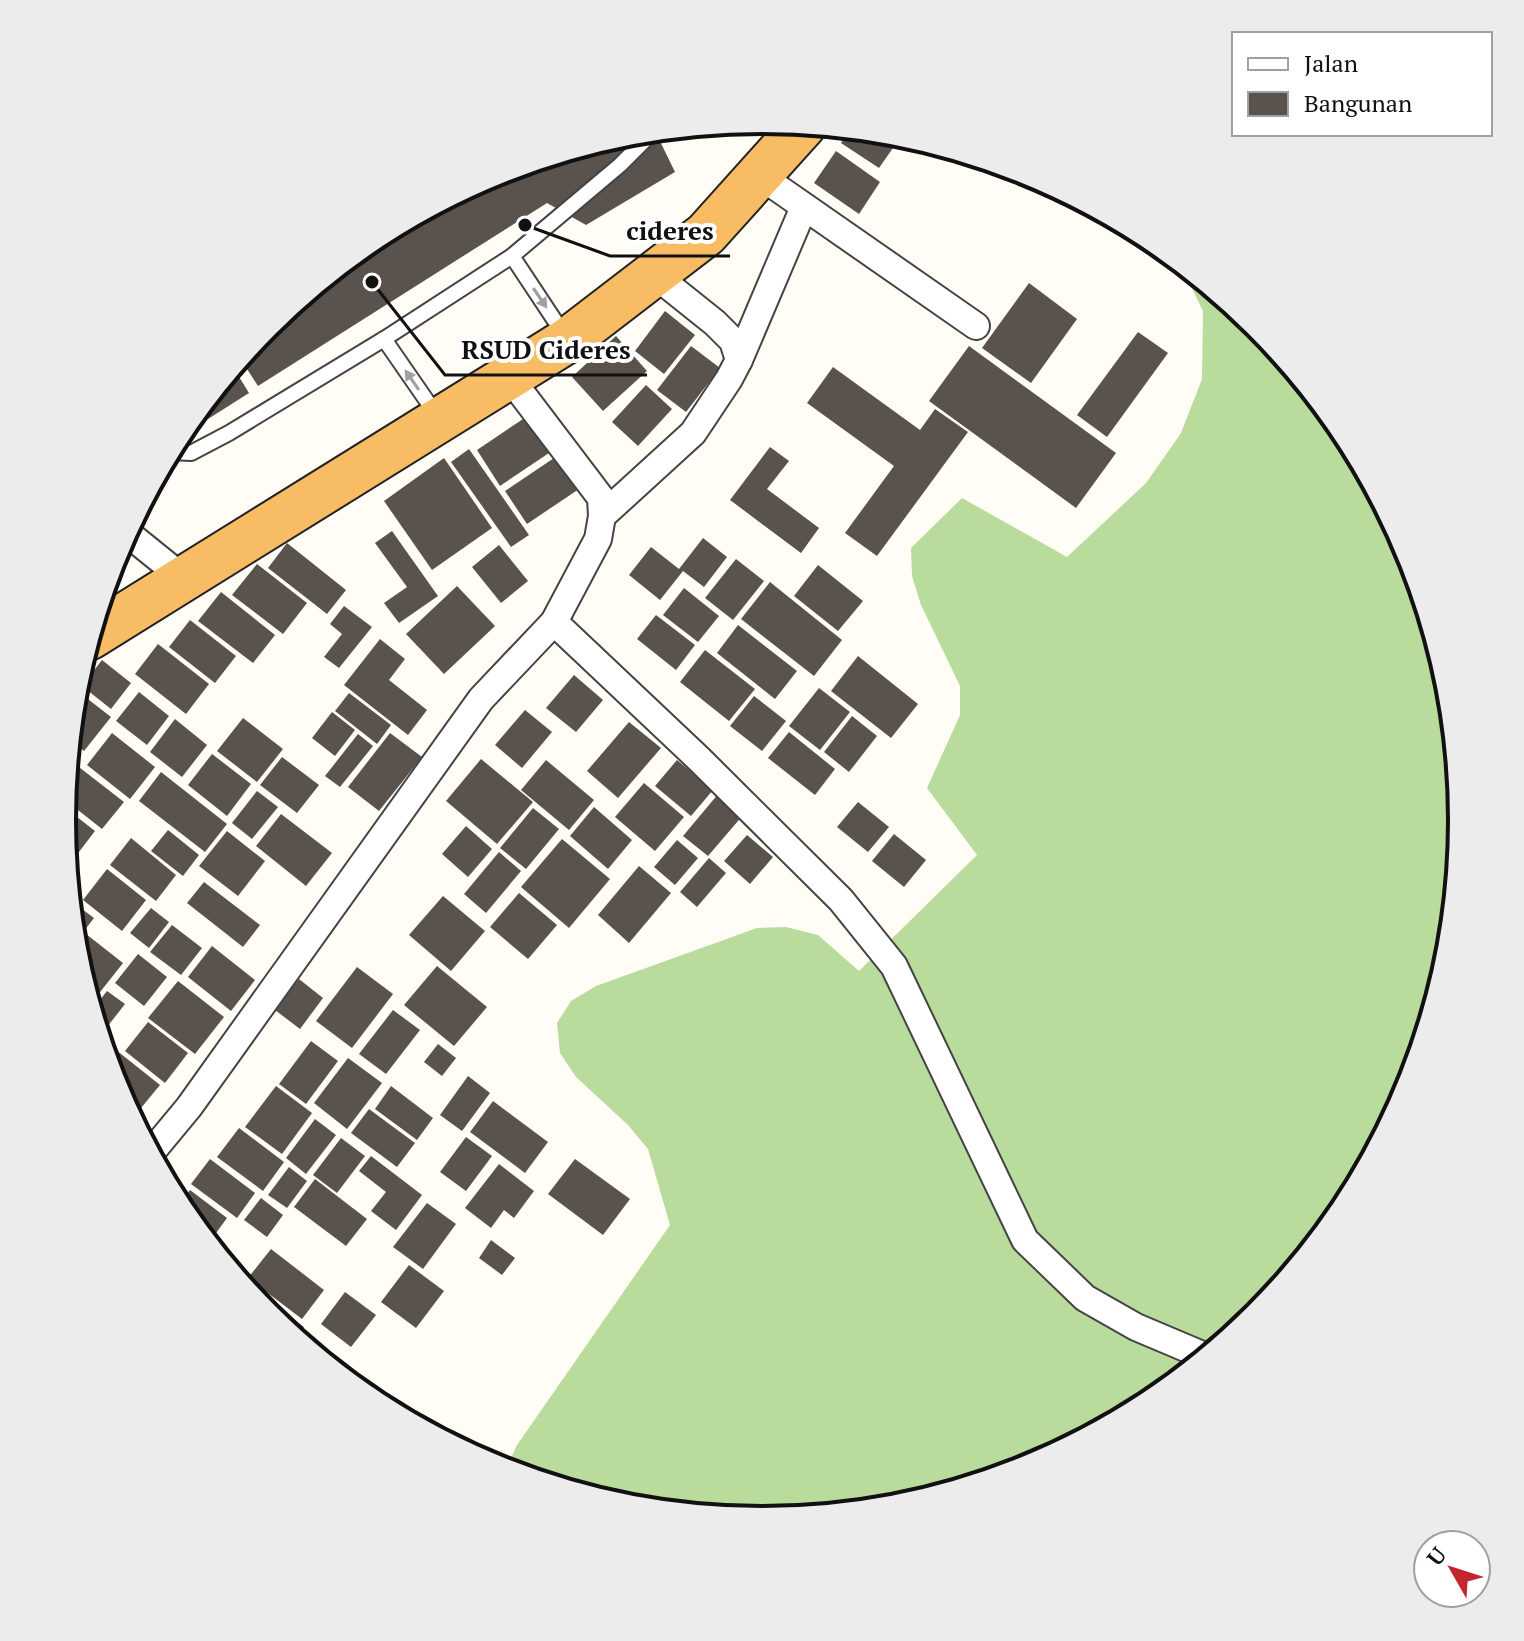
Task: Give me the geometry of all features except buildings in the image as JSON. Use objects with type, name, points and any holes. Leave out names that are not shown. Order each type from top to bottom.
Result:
[{"type":"highway","points":[[103,629],[568,340],[706,234],[795,135]]},
{"type":"street","points":[[759,175],[976,326]]},
{"type":"street","points":[[602,516],[693,433],[729,379],[804,207]]},
{"type":"street","points":[[655,275],[733,341],[739,360]]},
{"type":"street","points":[[158,1144],[189,1107],[481,699],[554,622],[598,539],[601,498],[510,378]]},
{"type":"street","points":[[136,540],[183,578]]},
{"type":"street","points":[[554,622],[699,759],[841,900],[894,966],[1025,1240],[1085,1298],[1136,1327],[1195,1352]]},
{"type":"lane","points":[[183,453],[191,453],[203,447],[384,339],[512,256],[639,146]]},
{"type":"lane","points":[[512,256],[568,340]]},
{"type":"lane","points":[[384,339],[441,420]]},
{"type":"green space","points":[[1190,285],[1247,335],[1278,368],[1332,439],[1377,517],[1396,558],[1425,643],[1435,687],[1447,776],[1448,820],[1447,865],[1435,954],[1412,1041],[1396,1083],[1356,1164],[1332,1202],[1278,1273],[1247,1306],[1180,1365],[1105,1415],[1065,1436],[983,1470],[940,1483],[852,1501],[807,1505],[717,1505],[628,1493],[584,1483],[511,1458],[517,1445],[670,1225],[648,1149],[628,1125],[576,1077],[560,1053],[557,1023],[571,1001],[596,986],[757,928],[786,927],[818,935],[859,971],[977,855],[927,788],[960,715],[960,686],[921,605],[912,576],[911,548],[962,498],[1067,557],[1146,483],[1181,433],[1202,379],[1203,311]]},
{"type":"place","name":"cideres","points":[[525,225]]},
{"type":"place","name":"RSUD Cideres","points":[[372,282]]}]
